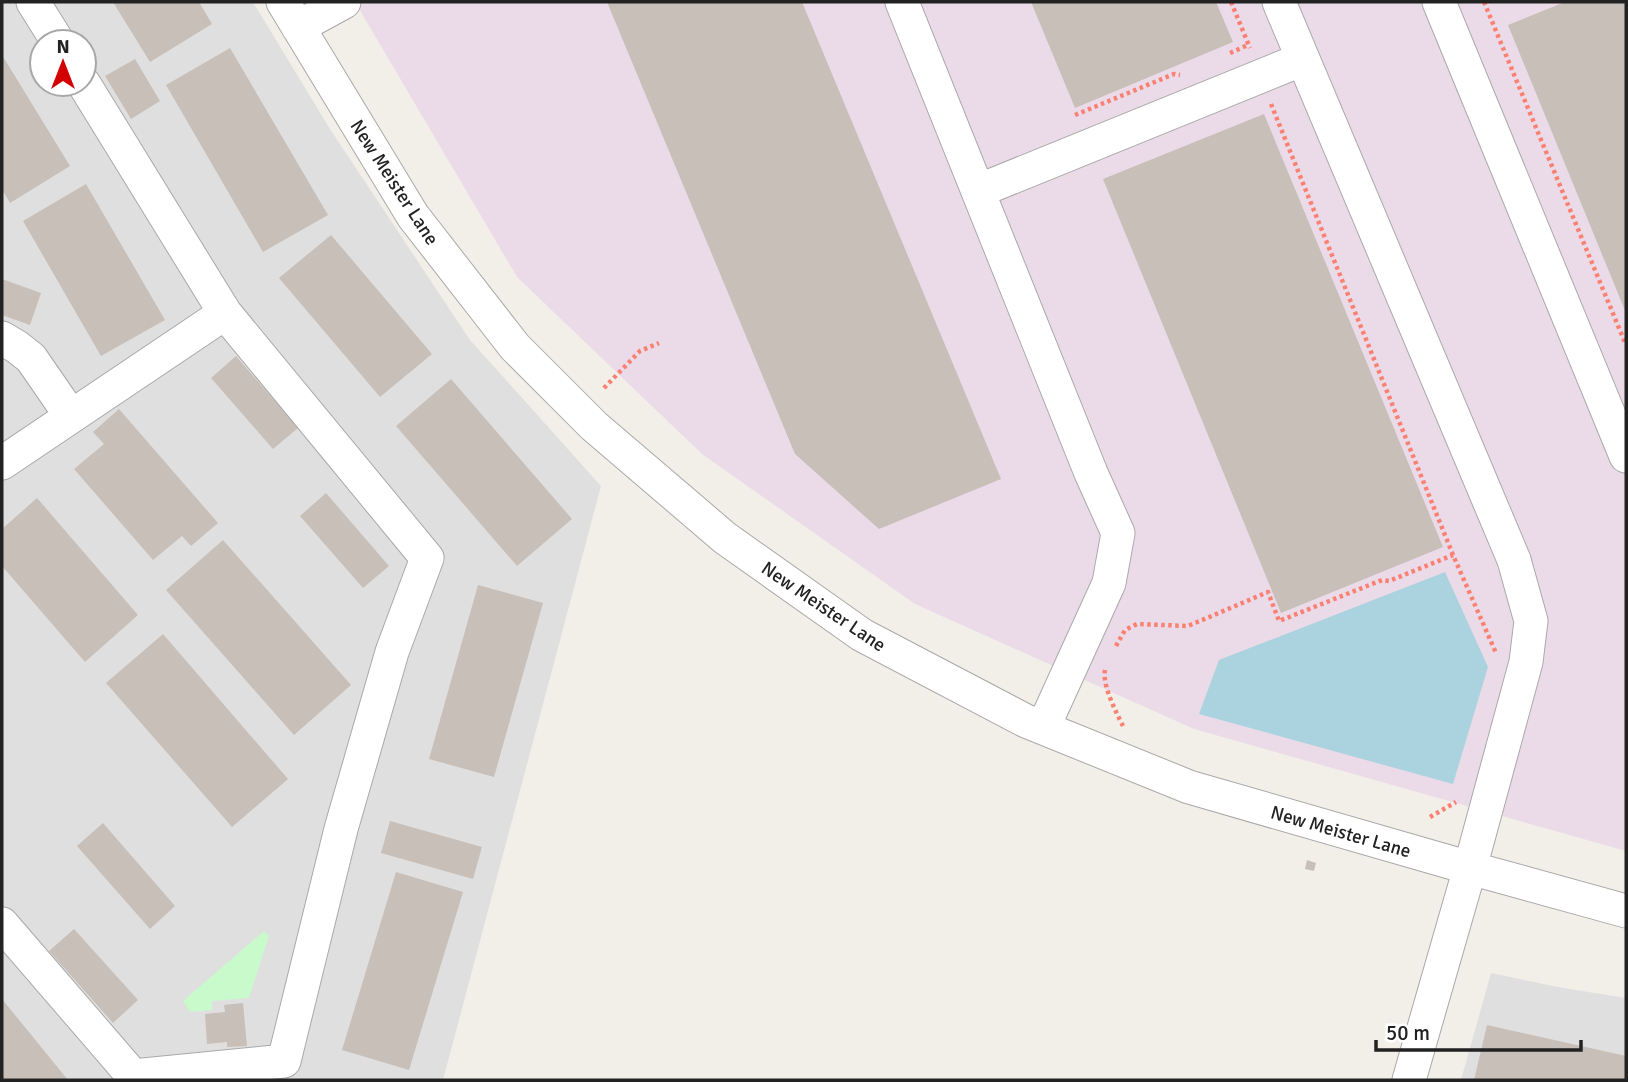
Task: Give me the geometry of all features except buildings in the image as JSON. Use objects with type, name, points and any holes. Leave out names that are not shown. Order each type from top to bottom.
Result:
[{"type":"street","points":[[33,2],[49,28]]},
{"type":"street","points":[[290,15],[344,2]]},
{"type":"street","points":[[902,2],[1091,473],[1118,533],[1109,583],[1043,728]]},
{"type":"street","points":[[1279,2],[1514,560],[1531,621],[1526,662],[1409,1080]]},
{"type":"street","points":[[1439,2],[1626,456]]},
{"type":"street","name":"New Meister Lane","points":[[290,15],[413,216],[515,347],[594,426],[725,538],[862,635],[1026,721],[1189,787],[1626,911]]},
{"type":"street","points":[[978,191],[1303,59]]},
{"type":"street","points":[[2,924],[133,1076],[284,1060],[341,829],[392,652],[427,558],[225,313],[93,98]]},
{"type":"street","points":[[2,463],[225,313]]},
{"type":"street","points":[[2,338],[31,358],[71,416]]},
{"type":"path","points":[[1231,2],[1253,55]]},
{"type":"path","points":[[1484,2],[1626,345]]},
{"type":"path","points":[[1226,55],[1248,45]]},
{"type":"path","points":[[1075,115],[1174,74],[1180,75],[1192,70]]},
{"type":"path","points":[[1271,103],[1453,555],[1498,657]]},
{"type":"path","points":[[604,388],[640,351],[659,343]]},
{"type":"path","points":[[1113,651],[1125,630],[1137,624],[1188,626],[1268,592],[1279,621],[1453,555]]},
{"type":"path","points":[[1107,662],[1104,677],[1123,726]]},
{"type":"path","points":[[1430,817],[1462,799]]},
{"type":"shaded area","points":[[2,2],[253,2],[330,129],[470,340],[601,486],[443,1080],[2,1080]]},
{"type":"shaded area","points":[[355,2],[1626,2],[1626,851],[1194,729],[915,604],[702,454],[517,277]]},
{"type":"shaded area","points":[[1491,973],[1626,998],[1626,1080],[1461,1080]]},
{"type":"green space","points":[[264,931],[269,936],[249,998],[212,1001],[212,1010],[190,1012],[183,1001]]},
{"type":"water","points":[[1445,572],[1488,667],[1453,784],[1199,714],[1219,660]]}]
